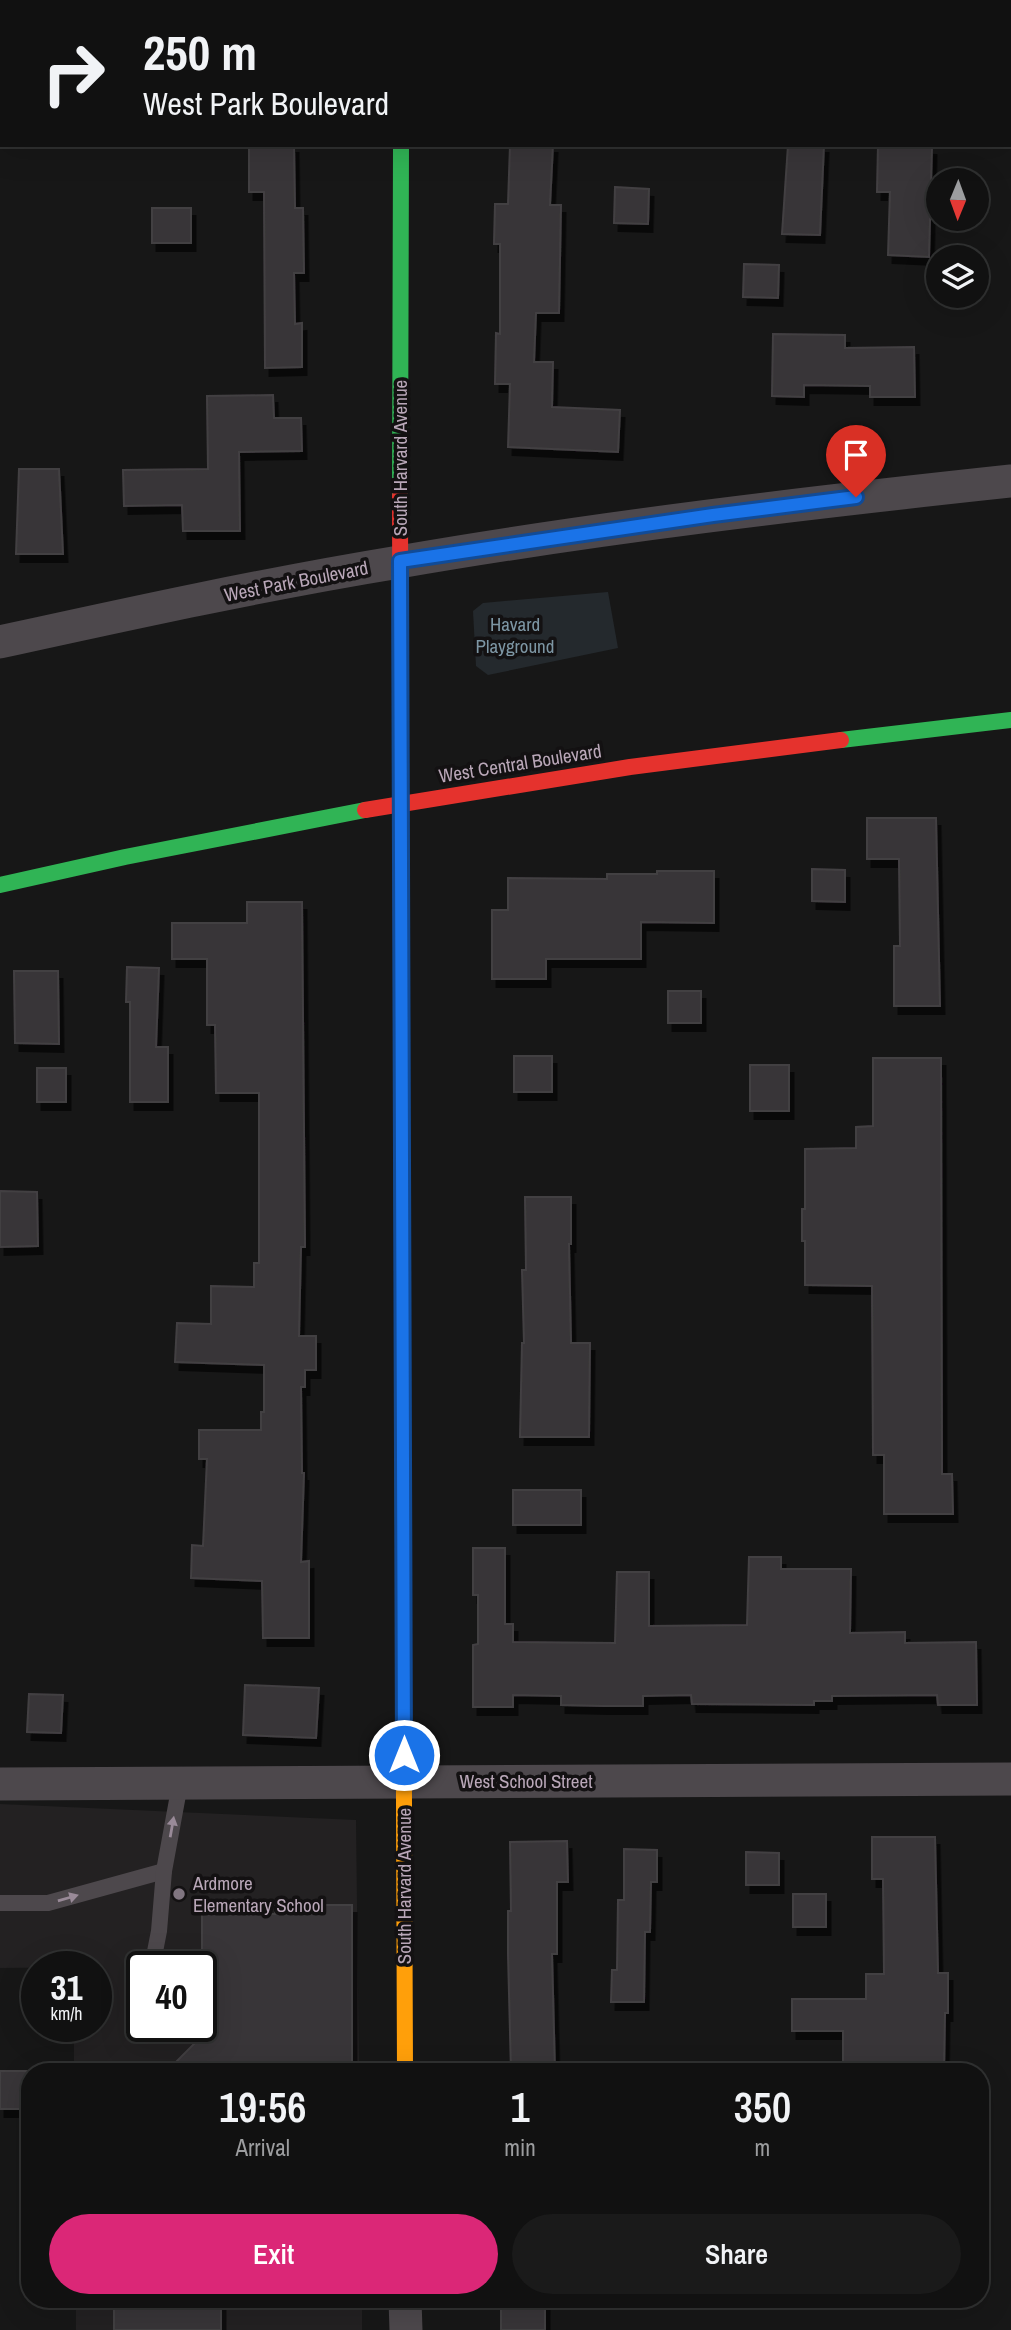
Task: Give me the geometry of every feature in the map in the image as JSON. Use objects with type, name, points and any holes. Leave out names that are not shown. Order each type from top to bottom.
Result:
[{"type":"street","name":"South Harvard Avenue","points":[[401,147],[405,2063]]},
{"type":"street","name":"West Park Boulevard","points":[[0,642],[208,597],[400,561],[713,515],[1011,481]]},
{"type":"street","name":"West Central Boulevard","points":[[0,886],[214,838],[644,764],[849,737],[1011,720]]},
{"type":"street","name":"West School Street","points":[[0,1784],[1011,1779]]},
{"type":"street","points":[[405,2308],[406,2330]]},
{"type":"lane","points":[[155,1951],[164,1871],[180,1784]]},
{"type":"lane","points":[[0,1903],[48,1903],[164,1871]]},
{"type":"shaded area","name":"Ardmore Elementary School","points":[[0,1804],[356,1820],[359,2063],[74,2063],[74,2042],[112,2042],[112,1951],[21,1951],[21,1968],[0,1968]]},
{"type":"shaded area","points":[[76,2308],[362,2308],[362,2330],[76,2330]]},
{"type":"green space","name":"Havard Playground","points":[[608,592],[618,648],[488,675],[476,666],[473,611],[483,603]]},
{"type":"building","points":[[249,147],[294,147],[295,208],[303,208],[304,273],[294,273],[295,324],[302,323],[302,367],[265,368],[264,192],[249,192]]},
{"type":"building","points":[[510,147],[553,147],[550,205],[561,205],[559,313],[536,313],[534,362],[553,362],[552,407],[620,410],[618,452],[508,447],[510,384],[495,384],[496,333],[500,334],[500,244],[494,244],[495,204],[508,204]]},
{"type":"building","points":[[788,147],[824,147],[820,235],[782,234]]},
{"type":"building","points":[[878,147],[932,147],[931,168],[926,168],[926,231],[930,231],[926,257],[888,255],[890,192],[877,192]]},
{"type":"building","points":[[615,187],[649,189],[648,224],[614,223]]},
{"type":"building","points":[[152,208],[191,208],[191,243],[152,243]]},
{"type":"building","points":[[744,264],[779,265],[778,298],[743,297]]},
{"type":"building","points":[[773,334],[845,335],[845,348],[914,347],[915,397],[870,397],[870,386],[804,385],[804,397],[772,396]]},
{"type":"building","points":[[273,395],[274,418],[301,418],[302,451],[239,452],[240,531],[183,531],[182,505],[124,506],[123,470],[208,469],[207,396]]},
{"type":"building","points":[[19,469],[59,469],[63,554],[16,554]]},
{"type":"building","points":[[867,818],[936,818],[940,1006],[894,1006],[894,946],[900,946],[899,859],[867,859]]},
{"type":"building","points":[[812,869],[845,870],[845,902],[812,901]]},
{"type":"building","points":[[657,871],[714,871],[714,923],[641,922],[641,959],[546,959],[546,979],[492,979],[492,910],[508,910],[508,878],[607,879],[607,874],[657,874]]},
{"type":"building","points":[[247,902],[302,902],[305,1247],[301,1247],[299,1336],[316,1336],[316,1370],[305,1370],[305,1387],[301,1387],[304,1473],[301,1562],[309,1561],[309,1638],[263,1638],[262,1581],[191,1578],[192,1545],[203,1546],[207,1459],[199,1459],[199,1430],[261,1430],[261,1412],[264,1412],[264,1365],[175,1362],[177,1323],[211,1324],[211,1286],[254,1287],[254,1263],[259,1263],[259,1093],[216,1093],[215,1025],[207,1025],[207,959],[172,959],[172,923],[247,923]]},
{"type":"building","points":[[127,967],[159,968],[156,1047],[168,1047],[168,1102],[130,1102],[130,1002],[126,1002]]},
{"type":"building","points":[[14,971],[58,971],[59,1044],[15,1043]]},
{"type":"building","points":[[668,991],[701,991],[701,1023],[668,1023]]},
{"type":"building","points":[[514,1056],[552,1056],[552,1092],[514,1092]]},
{"type":"building","points":[[873,1058],[941,1058],[942,1474],[952,1474],[953,1514],[884,1514],[884,1455],[873,1455],[872,1286],[805,1285],[802,1209],[805,1209],[805,1149],[856,1148],[856,1127],[873,1126]]},
{"type":"building","points":[[750,1065],[789,1065],[789,1111],[750,1111]]},
{"type":"building","points":[[37,1068],[66,1068],[66,1102],[37,1102]]},
{"type":"building","points":[[0,1191],[37,1192],[38,1246],[0,1247]]},
{"type":"building","points":[[525,1197],[571,1197],[571,1343],[590,1343],[589,1437],[520,1437],[524,1343],[522,1270],[526,1270]]},
{"type":"building","points":[[513,1490],[581,1490],[581,1525],[513,1525]]},
{"type":"building","points":[[473,1548],[505,1548],[505,1624],[513,1624],[513,1642],[615,1643],[617,1572],[649,1572],[649,1626],[747,1625],[749,1557],[781,1557],[781,1569],[851,1569],[850,1633],[905,1632],[905,1643],[976,1642],[977,1705],[938,1705],[937,1695],[832,1696],[832,1701],[814,1701],[814,1705],[692,1704],[691,1695],[643,1696],[643,1706],[603,1706],[561,1705],[561,1696],[513,1695],[513,1707],[473,1707],[473,1645],[478,1644],[478,1595],[473,1595]]},
{"type":"building","points":[[245,1685],[319,1688],[316,1738],[243,1735]]},
{"type":"building","points":[[29,1694],[63,1695],[61,1733],[27,1732]]},
{"type":"building","points":[[872,1837],[935,1837],[938,1973],[948,1973],[944,2063],[843,2063],[843,2031],[792,2031],[792,1999],[866,1999],[866,1974],[884,1974],[883,1879],[872,1879]]},
{"type":"building","points":[[567,1841],[568,1882],[557,1882],[557,1954],[552,1954],[555,2063],[511,2063],[508,1954],[508,1911],[511,1911],[510,1842]]},
{"type":"building","points":[[624,1849],[657,1850],[657,1882],[651,1882],[650,1932],[645,1932],[644,2002],[611,2002],[612,1970],[617,1970],[618,1900],[624,1900]]},
{"type":"building","points":[[746,1852],[779,1853],[779,1885],[746,1885]]},
{"type":"building","points":[[793,1894],[826,1894],[826,1927],[793,1927]]},
{"type":"building","points":[[275,1905],[352,1905],[352,2063],[175,2063],[196,2042],[217,2042],[217,1951],[202,1951],[202,1914],[275,1914]]},
{"type":"building","points":[[0,2071],[21,2071],[21,2109],[0,2109]]},
{"type":"building","points":[[114,2308],[221,2308],[221,2330],[114,2330]]},
{"type":"building","points":[[501,2308],[545,2308],[545,2330],[501,2330]]},
{"type":"traffic: fast","points":[[400,496],[401,147]]},
{"type":"traffic: fast","points":[[841,740],[1011,720]]},
{"type":"traffic: fast","points":[[0,885],[125,857],[365,810]]},
{"type":"traffic: fast","points":[[401,948],[403,1533]]},
{"type":"traffic: slow","points":[[403,1533],[405,2063]]},
{"type":"traffic: jam","points":[[400,496],[401,948]]},
{"type":"traffic: jam","points":[[365,810],[630,767],[841,740]]},
{"type":"place","name":"Ardmore Elementary School","points":[[179,1894]]},
{"type":"route","points":[[404,1755],[400,561],[856,497]]}]
